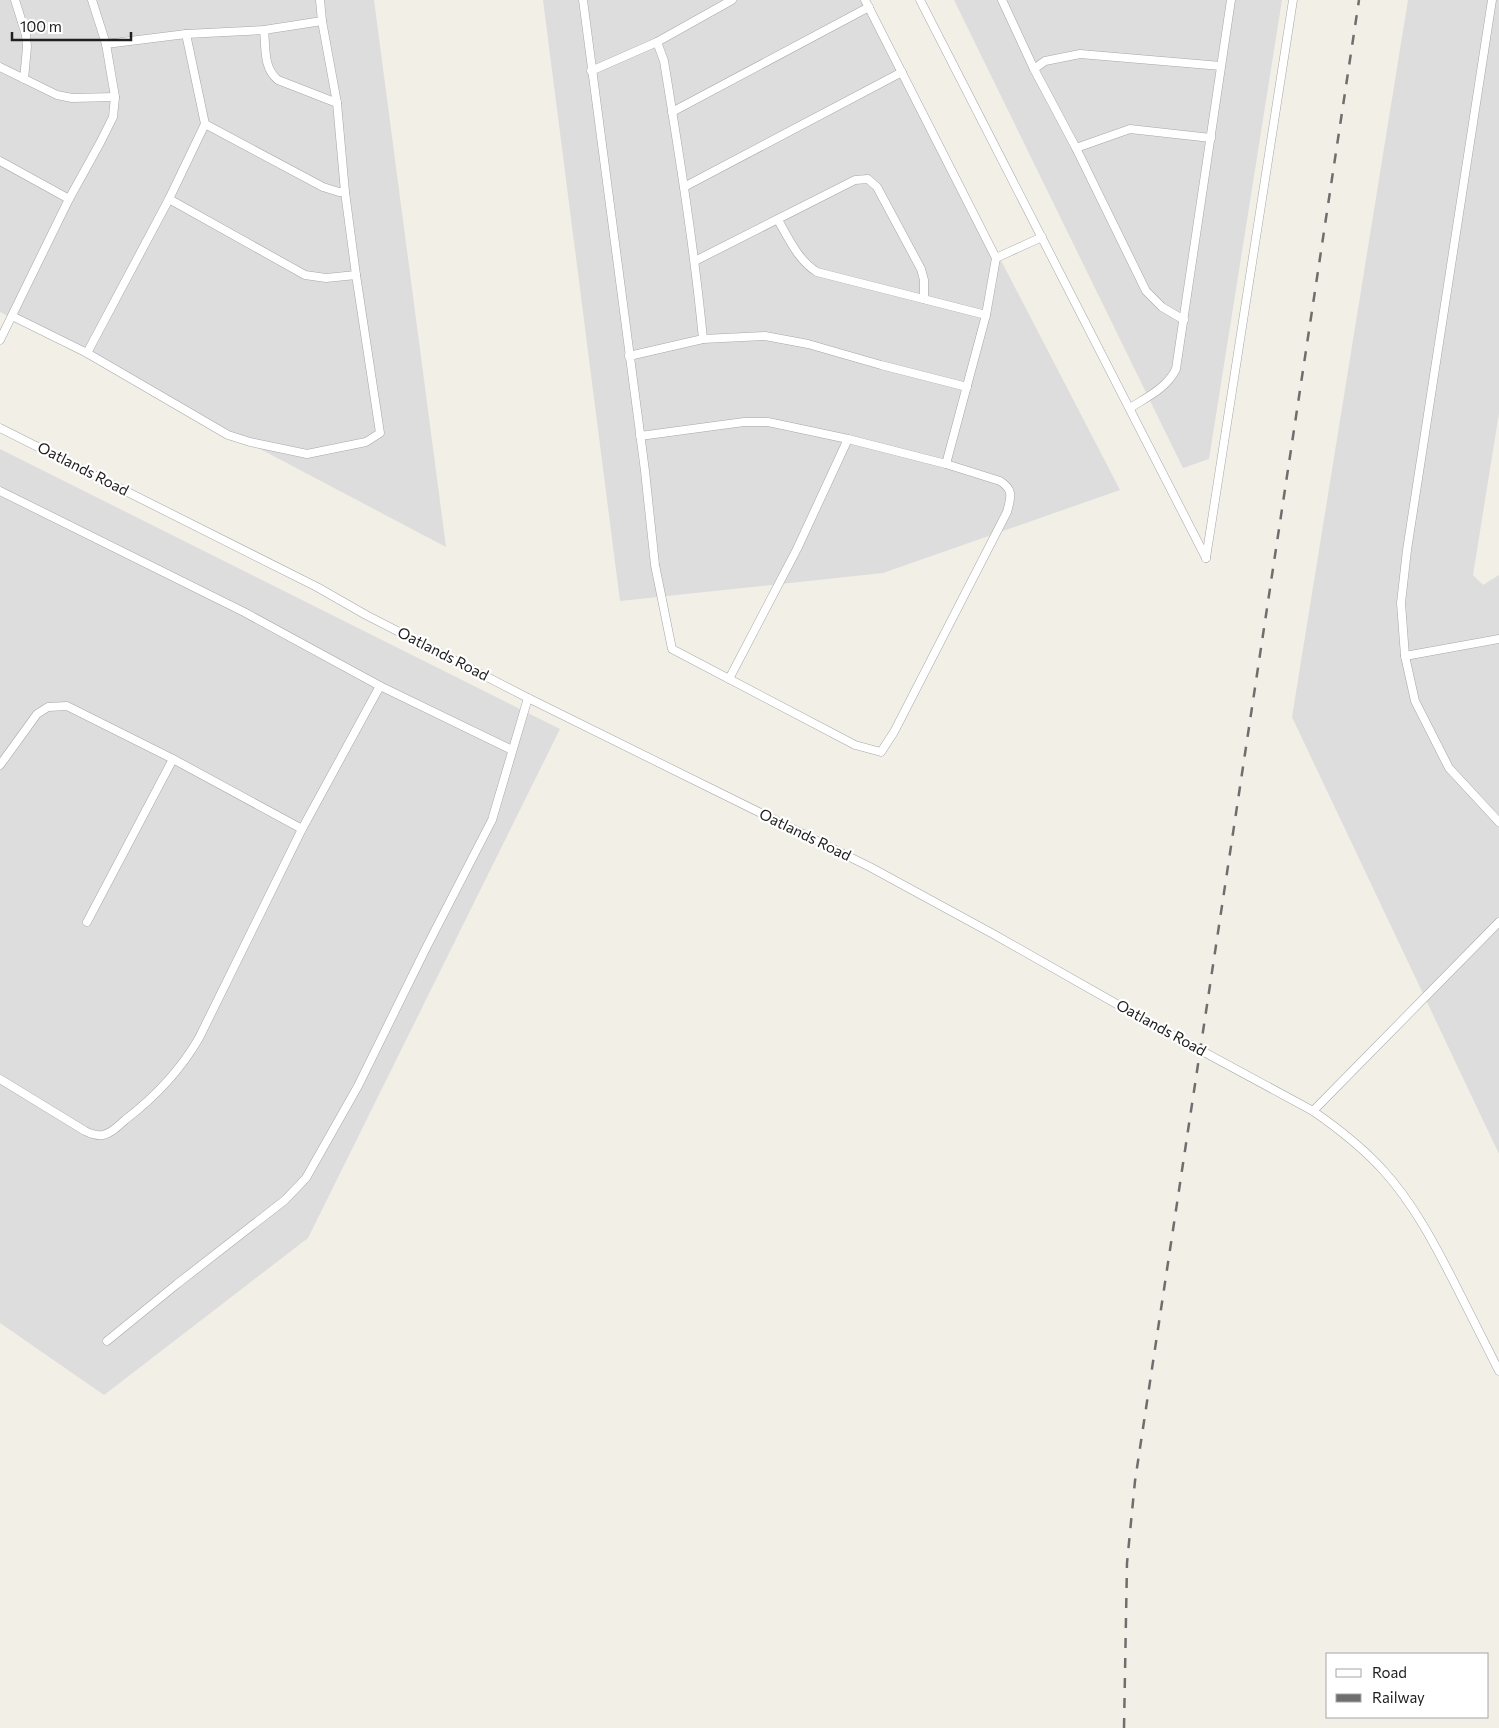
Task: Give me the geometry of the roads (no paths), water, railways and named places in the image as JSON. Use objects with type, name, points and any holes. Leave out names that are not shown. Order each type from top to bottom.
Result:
[{"type":"street","points":[[15,0],[26,35],[27,47],[24,79]]},
{"type":"street","points":[[0,340],[69,198],[113,117],[115,97],[106,44],[92,0]]},
{"type":"street","points":[[12,316],[87,353],[228,434],[250,442],[307,454],[366,442],[380,433],[345,192],[337,103],[320,0]]},
{"type":"street","points":[[582,0],[640,436],[655,565],[672,649],[855,745],[882,752],[894,732],[1009,504],[1010,490],[1000,481],[946,464],[787,425],[756,422],[640,436]]},
{"type":"street","points":[[591,71],[657,42],[732,0]]},
{"type":"street","points":[[920,0],[1206,558],[1293,0]]},
{"type":"street","points":[[1002,0],[1034,69],[1076,148],[1146,291],[1162,307],[1184,320]]},
{"type":"street","points":[[1130,408],[1166,385],[1176,368],[1231,0]]},
{"type":"street","points":[[1492,0],[1407,550],[1401,603],[1405,656],[1415,701],[1449,768],[1499,822]]},
{"type":"street","points":[[672,112],[867,4],[996,258],[986,315],[946,464]]},
{"type":"street","points":[[106,44],[186,34],[264,30],[322,21]]},
{"type":"street","points":[[264,30],[267,66],[272,75],[278,80],[337,103]]},
{"type":"street","points":[[87,353],[169,199],[205,124],[186,34]]},
{"type":"street","points":[[657,42],[664,61],[684,187],[695,261],[703,339]]},
{"type":"street","points":[[1034,69],[1045,61],[1080,54],[1222,66]]},
{"type":"street","points":[[0,67],[57,95],[72,98],[115,97]]},
{"type":"street","points":[[684,187],[902,72]]},
{"type":"street","points":[[205,124],[322,187],[345,192]]},
{"type":"street","points":[[1076,148],[1130,129],[1211,138]]},
{"type":"street","points":[[0,161],[69,198]]},
{"type":"street","points":[[695,261],[845,184],[861,178],[868,179],[877,187],[917,260],[924,280],[924,299]]},
{"type":"street","points":[[169,199],[305,275],[326,278],[356,275]]},
{"type":"street","points":[[778,220],[801,259],[817,272],[986,315]]},
{"type":"street","points":[[996,258],[1042,237]]},
{"type":"street","points":[[629,356],[703,339],[765,336],[808,344],[967,387]]},
{"type":"street","name":"Oatlands Road","points":[[0,428],[308,583],[528,698],[870,867],[1313,1112],[1339,1129],[1361,1147],[1404,1196],[1439,1254],[1499,1370]]},
{"type":"street","points":[[729,679],[797,549],[848,439]]},
{"type":"street","points":[[0,491],[244,612],[380,686],[512,750]]},
{"type":"street","points":[[1405,656],[1499,639]]},
{"type":"street","points":[[0,1079],[92,1135],[98,1135],[110,1132],[139,1110],[172,1078],[188,1058],[199,1038],[302,830],[380,686]]},
{"type":"street","points":[[107,1341],[285,1200],[306,1178],[358,1086],[492,820],[528,698]]},
{"type":"street","points":[[0,765],[37,714],[48,708],[67,706],[173,759],[302,830]]},
{"type":"street","points":[[87,922],[173,759]]},
{"type":"street","points":[[1313,1112],[1499,922]]},
{"type":"railway","points":[[1124,1728],[1127,1563],[1135,1481],[1359,0]]}]
